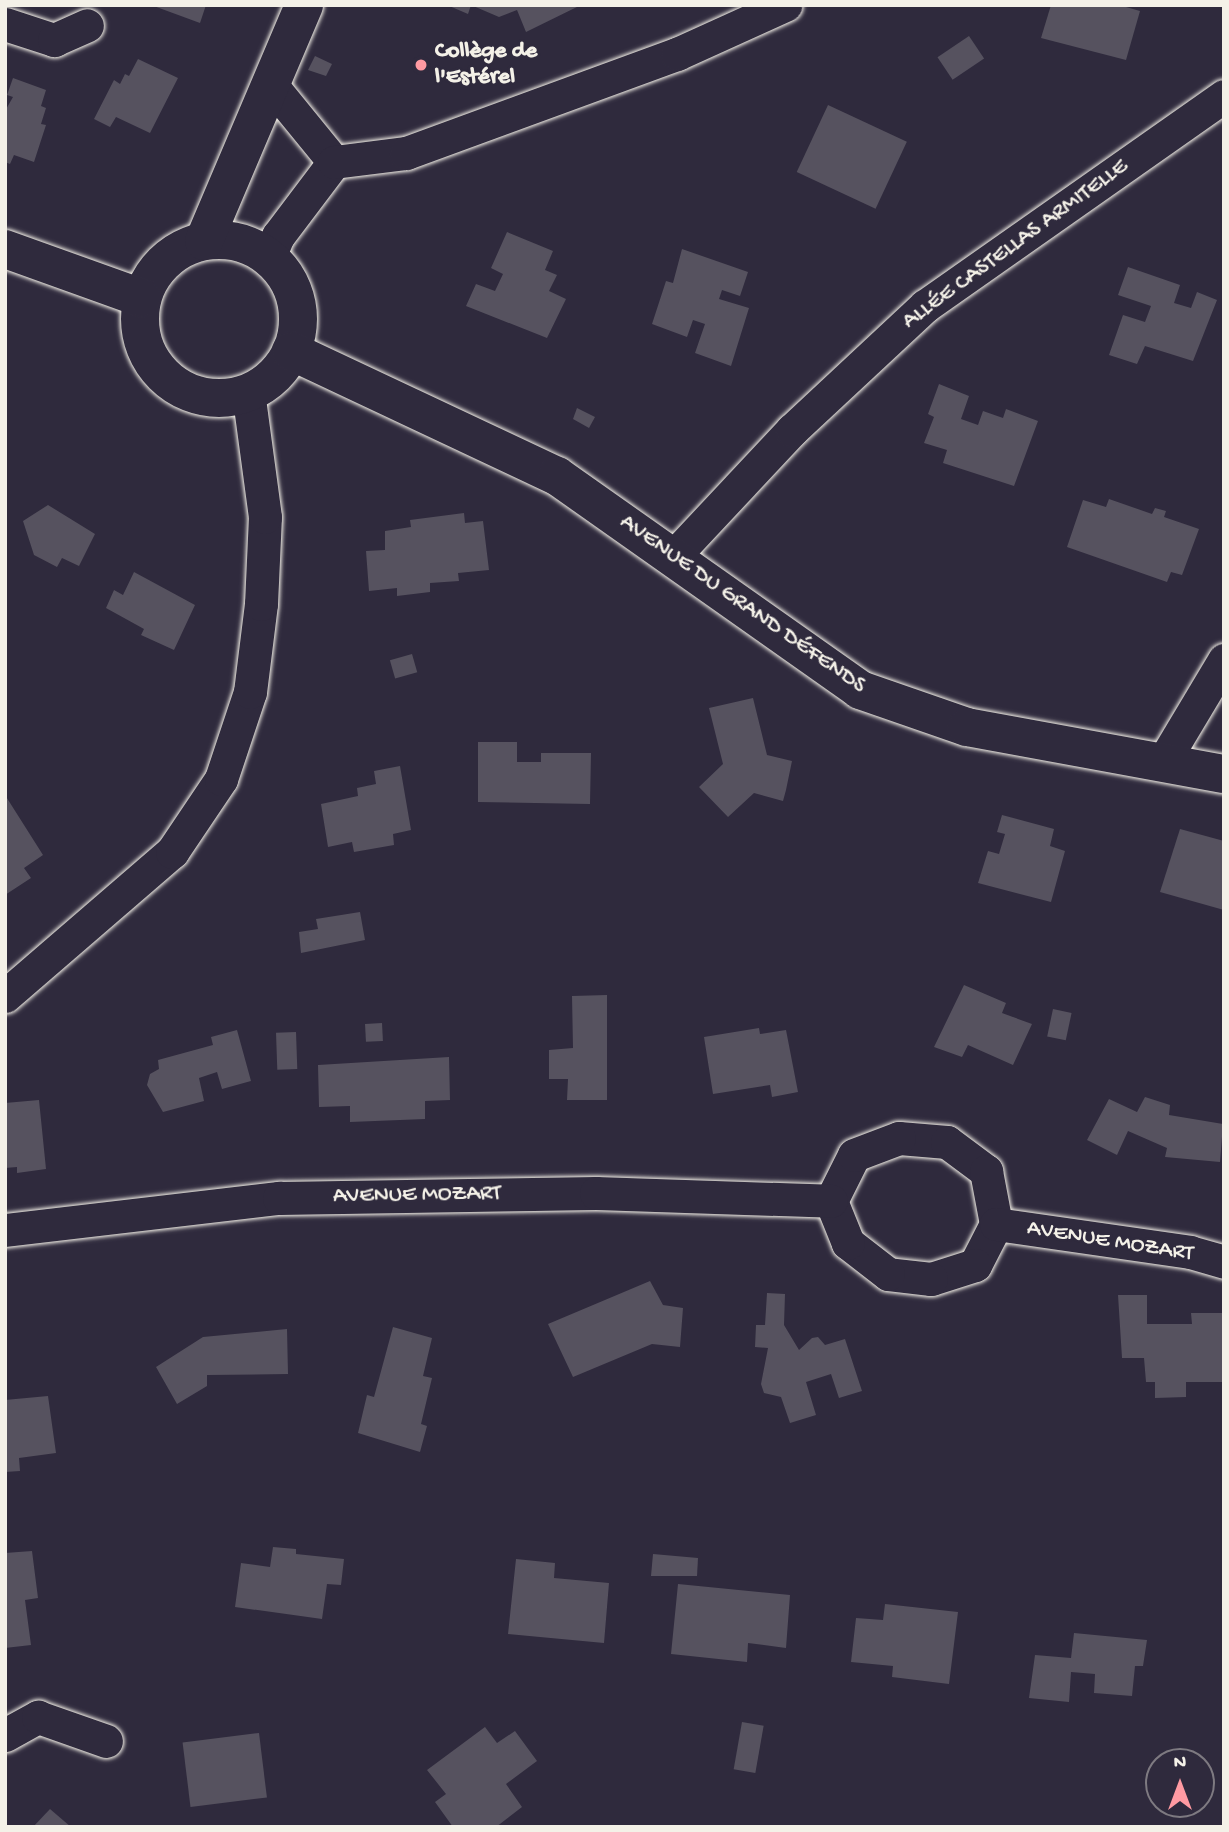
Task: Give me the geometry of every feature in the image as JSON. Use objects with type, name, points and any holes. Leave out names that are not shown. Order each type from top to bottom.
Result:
[{"type":"street","points":[[204,241],[272,86],[304,5]]},
{"type":"street","points":[[269,257],[278,236],[334,162],[406,153],[677,54],[785,5]]},
{"type":"street","points":[[5,24],[54,40],[87,25]]},
{"type":"street","points":[[272,86],[334,162]]},
{"type":"street","name":"ALLÉE CASTELLAS ARMITELLE","points":[[673,557],[792,430],[925,306],[1224,96]]},
{"type":"street","points":[[204,241],[238,242],[269,257],[286,276],[296,300],[298,326],[292,351],[266,383],[248,392],[205,397],[166,378],[142,341],[142,298],[159,267],[187,246],[204,241]]},
{"type":"street","points":[[5,250],[142,298]]},
{"type":"street","name":"AVENUE DU GRAND DÉFENDS","points":[[292,351],[556,476],[860,690],[967,727],[1224,774]]},
{"type":"street","points":[[5,996],[172,852],[221,779],[250,692],[261,604],[265,517],[248,392]]},
{"type":"street","points":[[1163,762],[1224,660]]},
{"type":"street","name":"AVENUE MOZART","points":[[899,1138],[947,1142],[986,1171],[996,1224],[975,1265],[931,1279],[888,1274],[848,1243],[831,1201],[854,1155],[899,1138]]},
{"type":"street","name":"AVENUE MOZART","points":[[5,1230],[279,1198],[596,1193],[831,1201]]},
{"type":"street","name":"AVENUE MOZART","points":[[996,1224],[1190,1252],[1224,1262]]},
{"type":"street","points":[[5,1735],[38,1717],[106,1741]]},
{"type":"building","points":[[151,5],[206,5],[200,23]]},
{"type":"building","points":[[447,5],[471,5],[468,14]]},
{"type":"building","points":[[471,5],[581,5],[526,32],[517,10],[499,17]]},
{"type":"building","points":[[1051,5],[1119,5],[1140,11],[1126,60],[1041,38]]},
{"type":"building","points":[[969,36],[984,58],[953,80],[937,57]]},
{"type":"building","points":[[315,56],[332,64],[326,76],[308,70]]},
{"type":"building","points":[[138,59],[178,78],[150,133],[116,117],[110,127],[94,119],[114,80],[120,84],[125,74],[129,76]]},
{"type":"building","points":[[13,78],[46,90],[41,106],[46,108],[41,124],[46,125],[34,162],[14,155],[10,164],[5,162],[5,111],[13,97],[7,95]]},
{"type":"building","points":[[828,105],[907,142],[876,209],[797,172]]},
{"type":"building","points":[[507,232],[553,251],[545,270],[557,275],[549,291],[566,299],[547,338],[466,306],[476,284],[495,291],[503,274],[491,268]]},
{"type":"building","points":[[682,249],[748,272],[740,296],[722,290],[719,299],[749,308],[731,366],[695,353],[705,324],[693,320],[687,337],[652,324],[666,281],[673,283]]},
{"type":"building","points":[[1128,267],[1180,285],[1174,303],[1191,308],[1197,292],[1217,300],[1193,361],[1145,346],[1137,364],[1109,355],[1123,315],[1145,322],[1151,306],[1118,295]]},
{"type":"building","points":[[939,384],[969,396],[961,419],[978,425],[983,411],[1003,418],[1006,409],[1038,421],[1014,486],[943,463],[947,450],[924,443],[934,417],[928,414]]},
{"type":"building","points":[[577,408],[595,417],[589,428],[573,419]]},
{"type":"building","points":[[1109,499],[1152,514],[1155,508],[1166,511],[1164,517],[1199,529],[1182,575],[1171,572],[1167,582],[1067,547],[1083,500],[1106,507]]},
{"type":"building","points":[[48,505],[95,534],[79,566],[62,558],[57,567],[34,555],[23,521]]},
{"type":"building","points":[[464,513],[465,523],[483,521],[489,570],[458,573],[459,581],[430,583],[430,592],[397,596],[397,588],[369,591],[366,551],[385,550],[385,531],[411,527],[410,520]]},
{"type":"building","points":[[134,572],[195,605],[174,650],[141,635],[144,629],[106,608],[114,590],[123,595]]},
{"type":"building","points":[[412,654],[417,672],[395,679],[390,660]]},
{"type":"building","points":[[753,698],[767,755],[792,761],[786,790],[783,801],[754,793],[728,817],[699,787],[723,764],[709,708]]},
{"type":"building","points":[[478,742],[517,742],[517,762],[541,762],[541,753],[591,753],[590,804],[478,802]]},
{"type":"building","points":[[400,766],[411,830],[393,834],[394,845],[354,852],[352,842],[328,847],[321,804],[358,796],[357,788],[376,784],[374,771]]},
{"type":"building","points":[[5,795],[43,855],[24,868],[31,878],[5,895]]},
{"type":"building","points":[[1002,815],[1054,829],[1050,846],[1065,851],[1051,902],[978,883],[988,851],[999,854],[1005,834],[997,832]]},
{"type":"building","points":[[1180,829],[1224,841],[1224,910],[1160,892]]},
{"type":"building","points":[[360,912],[365,940],[301,953],[299,932],[318,929],[316,919]]},
{"type":"building","points":[[964,985],[1006,1003],[1002,1013],[1032,1024],[1013,1065],[968,1045],[962,1057],[934,1047]]},
{"type":"building","points":[[607,995],[607,1100],[567,1100],[568,1079],[549,1079],[549,1050],[573,1048],[572,996]]},
{"type":"building","points":[[1053,1009],[1072,1013],[1066,1040],[1047,1036]]},
{"type":"building","points":[[382,1023],[383,1041],[366,1042],[365,1024]]},
{"type":"building","points":[[759,1028],[760,1034],[786,1030],[798,1092],[772,1097],[770,1085],[713,1094],[704,1037]]},
{"type":"building","points":[[237,1030],[251,1081],[222,1089],[217,1072],[199,1078],[204,1101],[163,1112],[147,1085],[150,1074],[159,1069],[158,1060],[213,1045],[211,1037]]},
{"type":"building","points":[[296,1032],[297,1069],[277,1070],[276,1033]]},
{"type":"building","points":[[449,1057],[450,1100],[425,1101],[425,1119],[350,1122],[350,1106],[319,1107],[318,1065]]},
{"type":"building","points":[[1145,1097],[1170,1105],[1169,1115],[1223,1124],[1220,1162],[1165,1157],[1167,1148],[1128,1131],[1117,1155],[1087,1140],[1109,1099],[1137,1112]]},
{"type":"building","points":[[39,1100],[46,1169],[17,1173],[17,1167],[5,1168],[5,1103]]},
{"type":"building","points":[[650,1281],[663,1305],[683,1308],[680,1347],[652,1344],[573,1377],[548,1324]]},
{"type":"building","points":[[767,1293],[785,1294],[784,1325],[799,1350],[812,1338],[818,1337],[825,1345],[845,1339],[862,1391],[839,1398],[831,1374],[806,1382],[816,1415],[790,1423],[781,1397],[764,1393],[761,1384],[768,1348],[755,1347],[756,1325],[765,1325]]},
{"type":"building","points":[[1118,1295],[1147,1295],[1147,1324],[1192,1324],[1191,1313],[1224,1313],[1224,1382],[1186,1382],[1186,1397],[1155,1398],[1155,1382],[1146,1382],[1144,1358],[1122,1358]]},
{"type":"building","points":[[393,1327],[432,1338],[423,1376],[432,1378],[421,1424],[427,1426],[420,1452],[358,1433],[367,1395],[374,1397]]},
{"type":"building","points":[[287,1329],[288,1374],[207,1375],[207,1386],[177,1404],[156,1367],[203,1337]]},
{"type":"building","points":[[48,1396],[56,1453],[19,1458],[20,1471],[5,1472],[5,1400]]},
{"type":"building","points":[[273,1547],[296,1549],[296,1554],[344,1559],[341,1585],[327,1584],[322,1619],[235,1607],[241,1563],[270,1567]]},
{"type":"building","points":[[32,1551],[38,1598],[25,1600],[31,1645],[5,1648],[5,1553]]},
{"type":"building","points":[[653,1554],[698,1558],[697,1576],[651,1576]]},
{"type":"building","points":[[516,1559],[555,1563],[554,1578],[609,1583],[604,1643],[508,1634]]},
{"type":"building","points":[[678,1584],[790,1595],[786,1648],[748,1643],[747,1662],[671,1654]]},
{"type":"building","points":[[885,1604],[958,1612],[949,1684],[892,1677],[893,1666],[851,1662],[856,1618],[883,1620]]},
{"type":"building","points":[[1074,1633],[1147,1640],[1143,1666],[1135,1666],[1132,1696],[1094,1693],[1095,1674],[1071,1672],[1069,1702],[1029,1698],[1035,1655],[1071,1658]]},
{"type":"building","points":[[742,1722],[764,1726],[755,1773],[734,1769]]},
{"type":"building","points":[[485,1727],[497,1743],[515,1731],[537,1761],[506,1784],[522,1807],[496,1827],[453,1827],[435,1802],[446,1794],[427,1770]]},
{"type":"building","points":[[259,1733],[267,1798],[190,1807],[183,1742]]},
{"type":"building","points":[[50,1809],[71,1827],[33,1827]]},
{"type":"place","name":"Collège de l'Estérel","points":[[421,65]]}]
